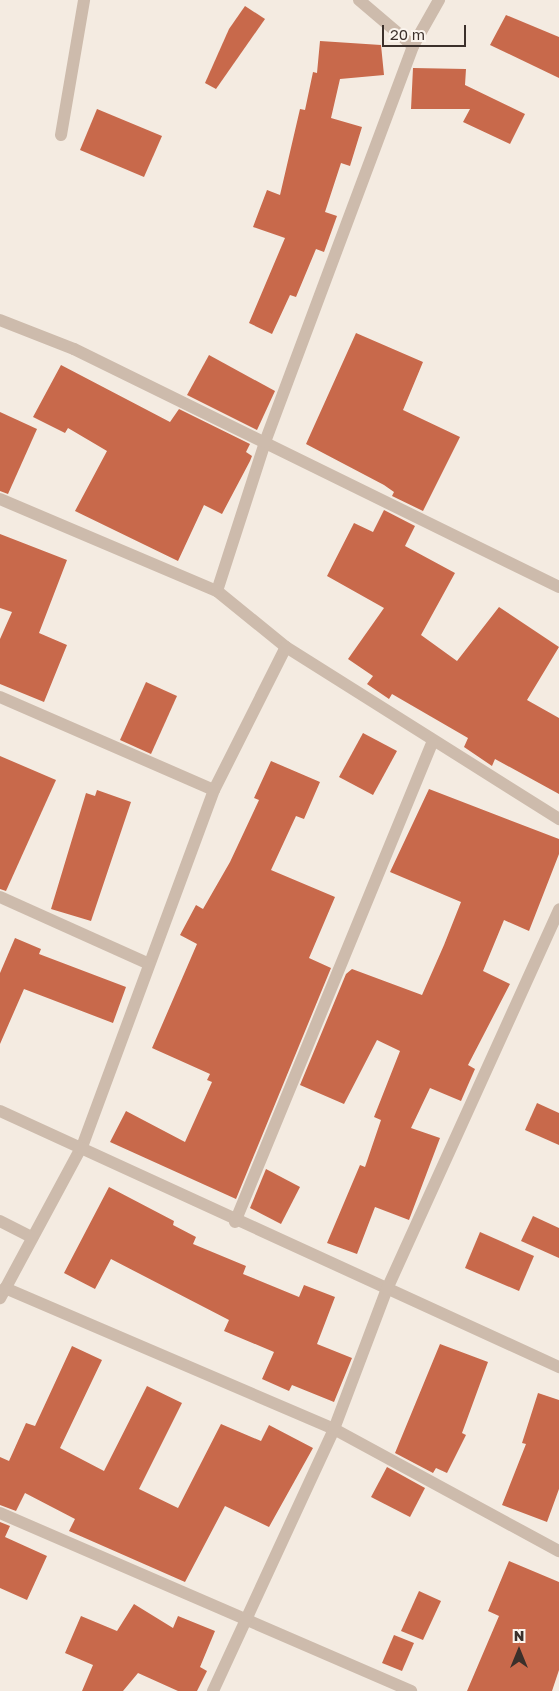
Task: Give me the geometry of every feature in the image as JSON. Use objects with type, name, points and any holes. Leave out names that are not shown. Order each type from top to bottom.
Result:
[{"type":"street","points":[[61,135],[84,0]]},
{"type":"street","points":[[359,0],[413,46]]},
{"type":"street","points":[[217,591],[265,442],[413,46],[438,0]]},
{"type":"street","points":[[0,320],[74,349],[559,587]]},
{"type":"street","points":[[0,498],[217,591],[286,647],[432,743],[559,819]]},
{"type":"street","points":[[286,647],[214,790],[82,1146],[3,1293],[334,1429],[559,1551]]},
{"type":"street","points":[[0,696],[214,790]]},
{"type":"street","points":[[235,1222],[432,743]]},
{"type":"street","points":[[0,896],[149,964]]},
{"type":"street","points":[[212,1691],[334,1429],[388,1289],[559,909]]},
{"type":"street","points":[[0,1111],[82,1146],[235,1222],[559,1367]]},
{"type":"street","points":[[0,1221],[32,1238]]},
{"type":"street","points":[[0,1513],[243,1621],[411,1691]]},
{"type":"building","points":[[245,6],[265,19],[216,89],[205,83],[229,29]]},
{"type":"building","points":[[506,15],[559,37],[559,78],[490,45]]},
{"type":"building","points":[[320,41],[381,45],[384,75],[340,79],[331,118],[362,127],[350,166],[341,163],[325,212],[337,216],[324,252],[316,249],[296,297],[290,295],[272,334],[249,323],[285,238],[253,227],[267,190],[280,195],[300,109],[305,110],[313,72],[317,73]]},
{"type":"building","points":[[413,68],[466,69],[465,85],[525,114],[510,144],[463,122],[470,109],[411,109]]},
{"type":"building","points":[[97,109],[162,136],[144,177],[80,150]]},
{"type":"building","points":[[356,333],[423,362],[403,410],[460,437],[423,511],[392,496],[394,492],[384,485],[306,444]]},
{"type":"building","points":[[209,355],[275,391],[257,430],[187,395]]},
{"type":"building","points":[[61,365],[170,422],[179,409],[250,444],[246,452],[252,456],[250,461],[222,514],[204,505],[178,561],[75,511],[107,451],[68,428],[65,433],[33,417]]},
{"type":"building","points":[[0,412],[37,429],[8,494],[0,491]]},
{"type":"building","points":[[384,510],[415,526],[405,546],[455,573],[421,635],[457,661],[499,607],[559,647],[527,700],[559,718],[559,794],[495,759],[492,766],[464,747],[468,738],[392,694],[389,699],[367,684],[373,676],[348,659],[384,608],[327,576],[354,523],[373,532]]},
{"type":"building","points":[[0,534],[67,560],[39,633],[67,645],[44,702],[0,684],[0,639],[12,612],[0,608]]},
{"type":"building","points":[[146,682],[177,696],[151,754],[120,740]]},
{"type":"building","points":[[363,733],[397,751],[373,795],[339,777]]},
{"type":"building","points":[[0,756],[56,780],[6,891],[0,889]]},
{"type":"building","points":[[271,761],[320,782],[304,819],[296,816],[271,870],[335,897],[309,958],[331,968],[236,1199],[110,1142],[126,1111],[185,1142],[212,1082],[207,1080],[210,1074],[152,1048],[197,944],[180,935],[196,905],[203,909],[230,862],[259,800],[254,798]]},
{"type":"building","points":[[429,789],[559,839],[559,854],[529,931],[504,920],[483,971],[510,984],[468,1065],[475,1069],[461,1101],[430,1088],[411,1128],[440,1138],[409,1220],[375,1207],[357,1254],[327,1243],[360,1165],[365,1167],[381,1120],[374,1117],[400,1051],[377,1040],[344,1104],[300,1085],[346,974],[352,969],[422,995],[444,945],[461,902],[390,872]]},
{"type":"building","points":[[97,790],[131,802],[91,921],[51,909],[86,793],[95,796]]},
{"type":"building","points":[[15,938],[41,949],[39,954],[126,987],[113,1023],[24,989],[0,1044],[0,973]]},
{"type":"building","points":[[537,1103],[559,1113],[559,1145],[525,1130]]},
{"type":"building","points":[[266,1169],[300,1187],[281,1224],[250,1208]]},
{"type":"building","points":[[109,1187],[174,1221],[173,1225],[196,1237],[193,1244],[246,1266],[243,1274],[299,1297],[304,1285],[335,1297],[317,1344],[352,1358],[334,1402],[292,1385],[289,1391],[262,1379],[274,1352],[224,1331],[229,1320],[111,1259],[95,1289],[64,1273]]},
{"type":"building","points":[[533,1216],[559,1228],[559,1258],[521,1241]]},
{"type":"building","points":[[480,1232],[534,1256],[519,1291],[465,1268]]},
{"type":"building","points":[[440,1344],[488,1362],[462,1433],[466,1435],[447,1473],[436,1468],[433,1473],[395,1453]]},
{"type":"building","points":[[72,1346],[102,1360],[60,1448],[104,1471],[147,1386],[182,1403],[139,1489],[178,1508],[221,1424],[261,1441],[269,1425],[313,1448],[269,1527],[225,1506],[185,1582],[69,1531],[75,1519],[25,1493],[16,1511],[0,1505],[0,1457],[9,1461],[26,1423],[35,1426]]},
{"type":"building","points":[[538,1393],[559,1400],[559,1489],[547,1522],[502,1505],[526,1444],[522,1443]]},
{"type":"building","points":[[387,1467],[425,1488],[410,1517],[371,1497]]},
{"type":"building","points":[[0,1522],[10,1526],[5,1537],[47,1556],[27,1600],[0,1588]]},
{"type":"building","points":[[509,1561],[559,1582],[559,1670],[552,1691],[467,1691],[499,1616],[488,1611]]},
{"type":"building","points":[[419,1591],[441,1601],[423,1640],[401,1631]]},
{"type":"building","points":[[134,1604],[173,1628],[178,1616],[215,1631],[200,1667],[207,1671],[197,1691],[178,1691],[138,1673],[123,1691],[82,1691],[93,1665],[65,1653],[81,1616],[117,1631]]},
{"type":"building","points":[[394,1635],[414,1643],[402,1671],[382,1663]]}]
